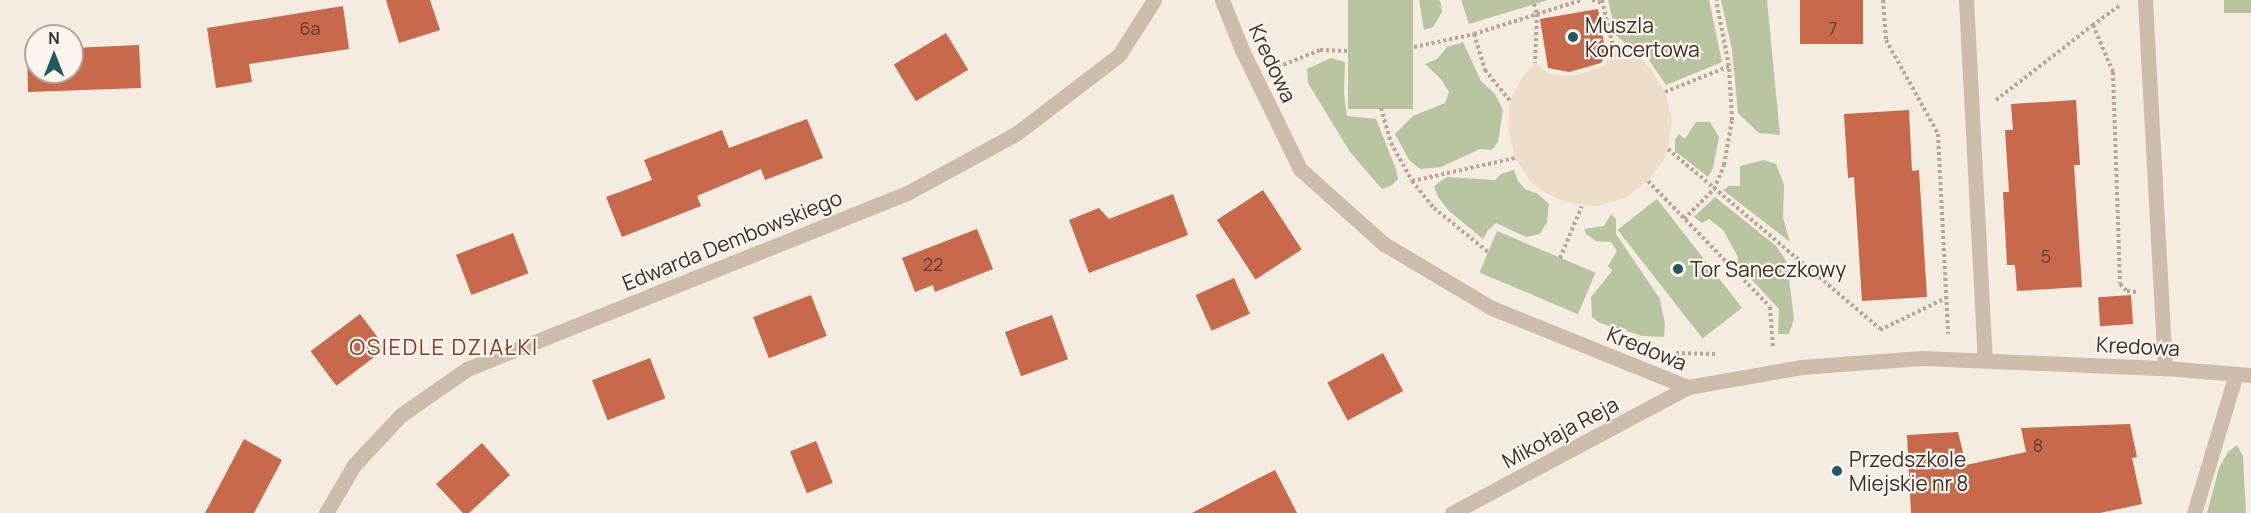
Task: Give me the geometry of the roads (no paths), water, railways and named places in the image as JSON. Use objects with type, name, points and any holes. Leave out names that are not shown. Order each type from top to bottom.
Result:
[{"type":"street","name":"Edwarda Dembowskiego","points":[[326,513],[354,465],[401,415],[467,369],[909,192],[1017,132],[1119,55],[1154,0]]},
{"type":"street","name":"Kredowa","points":[[1222,0],[1242,50],[1300,169],[1384,244],[1492,308],[1688,387],[1801,367],[1984,352],[2243,375]]},
{"type":"street","points":[[1966,0],[1984,352]]},
{"type":"street","points":[[2145,0],[2165,368]]},
{"type":"street","points":[[2194,513],[2243,375]]},
{"type":"street","name":"Mikołaja Reja","points":[[1452,513],[1688,387]]},
{"type":"place","name":"Muszla Koncertowa","points":[[1573,37]]},
{"type":"place","name":"Tor Saneczkowy","points":[[1678,269]]},
{"type":"place","name":"Przedszkole Miejskie nr 8","points":[[1837,471]]},
{"type":"district","name":"OSIEDLE DZIAŁKI","points":[[444,348]]}]
